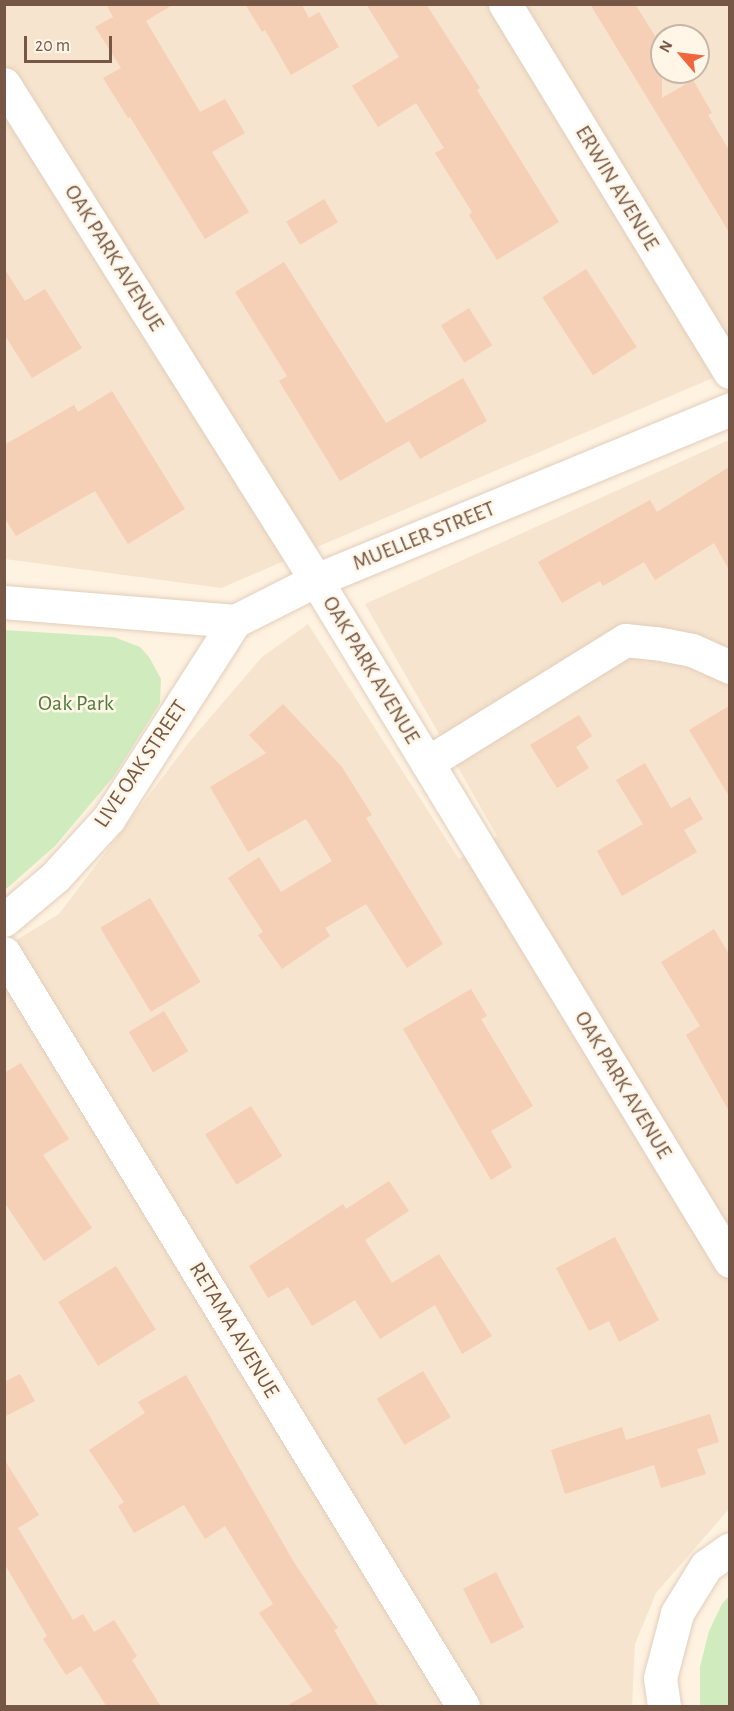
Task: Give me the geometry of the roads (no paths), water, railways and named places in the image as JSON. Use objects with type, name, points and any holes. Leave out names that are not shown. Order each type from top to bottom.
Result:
[{"type":"street","name":"ERWIN AVENUE","points":[[505,4],[729,372]]},
{"type":"street","name":"OAK PARK AVENUE","points":[[4,84],[316,580],[729,1261]]},
{"type":"street","name":"MUELLER STREET","points":[[235,621],[316,580],[729,409]]},
{"type":"street","points":[[4,602],[235,621]]},
{"type":"street","name":"LIVE OAK STREET","points":[[4,920],[55,877],[108,818],[235,621]]},
{"type":"street","points":[[427,763],[625,640],[692,650],[729,667]]},
{"type":"street","name":"RETAMA AVENUE","points":[[4,953],[463,1707]]},
{"type":"street","points":[[664,1707],[660,1678],[676,1613],[706,1566],[729,1550]]},
{"type":"park label","name":"Oak Park","points":[[76,704]]}]
